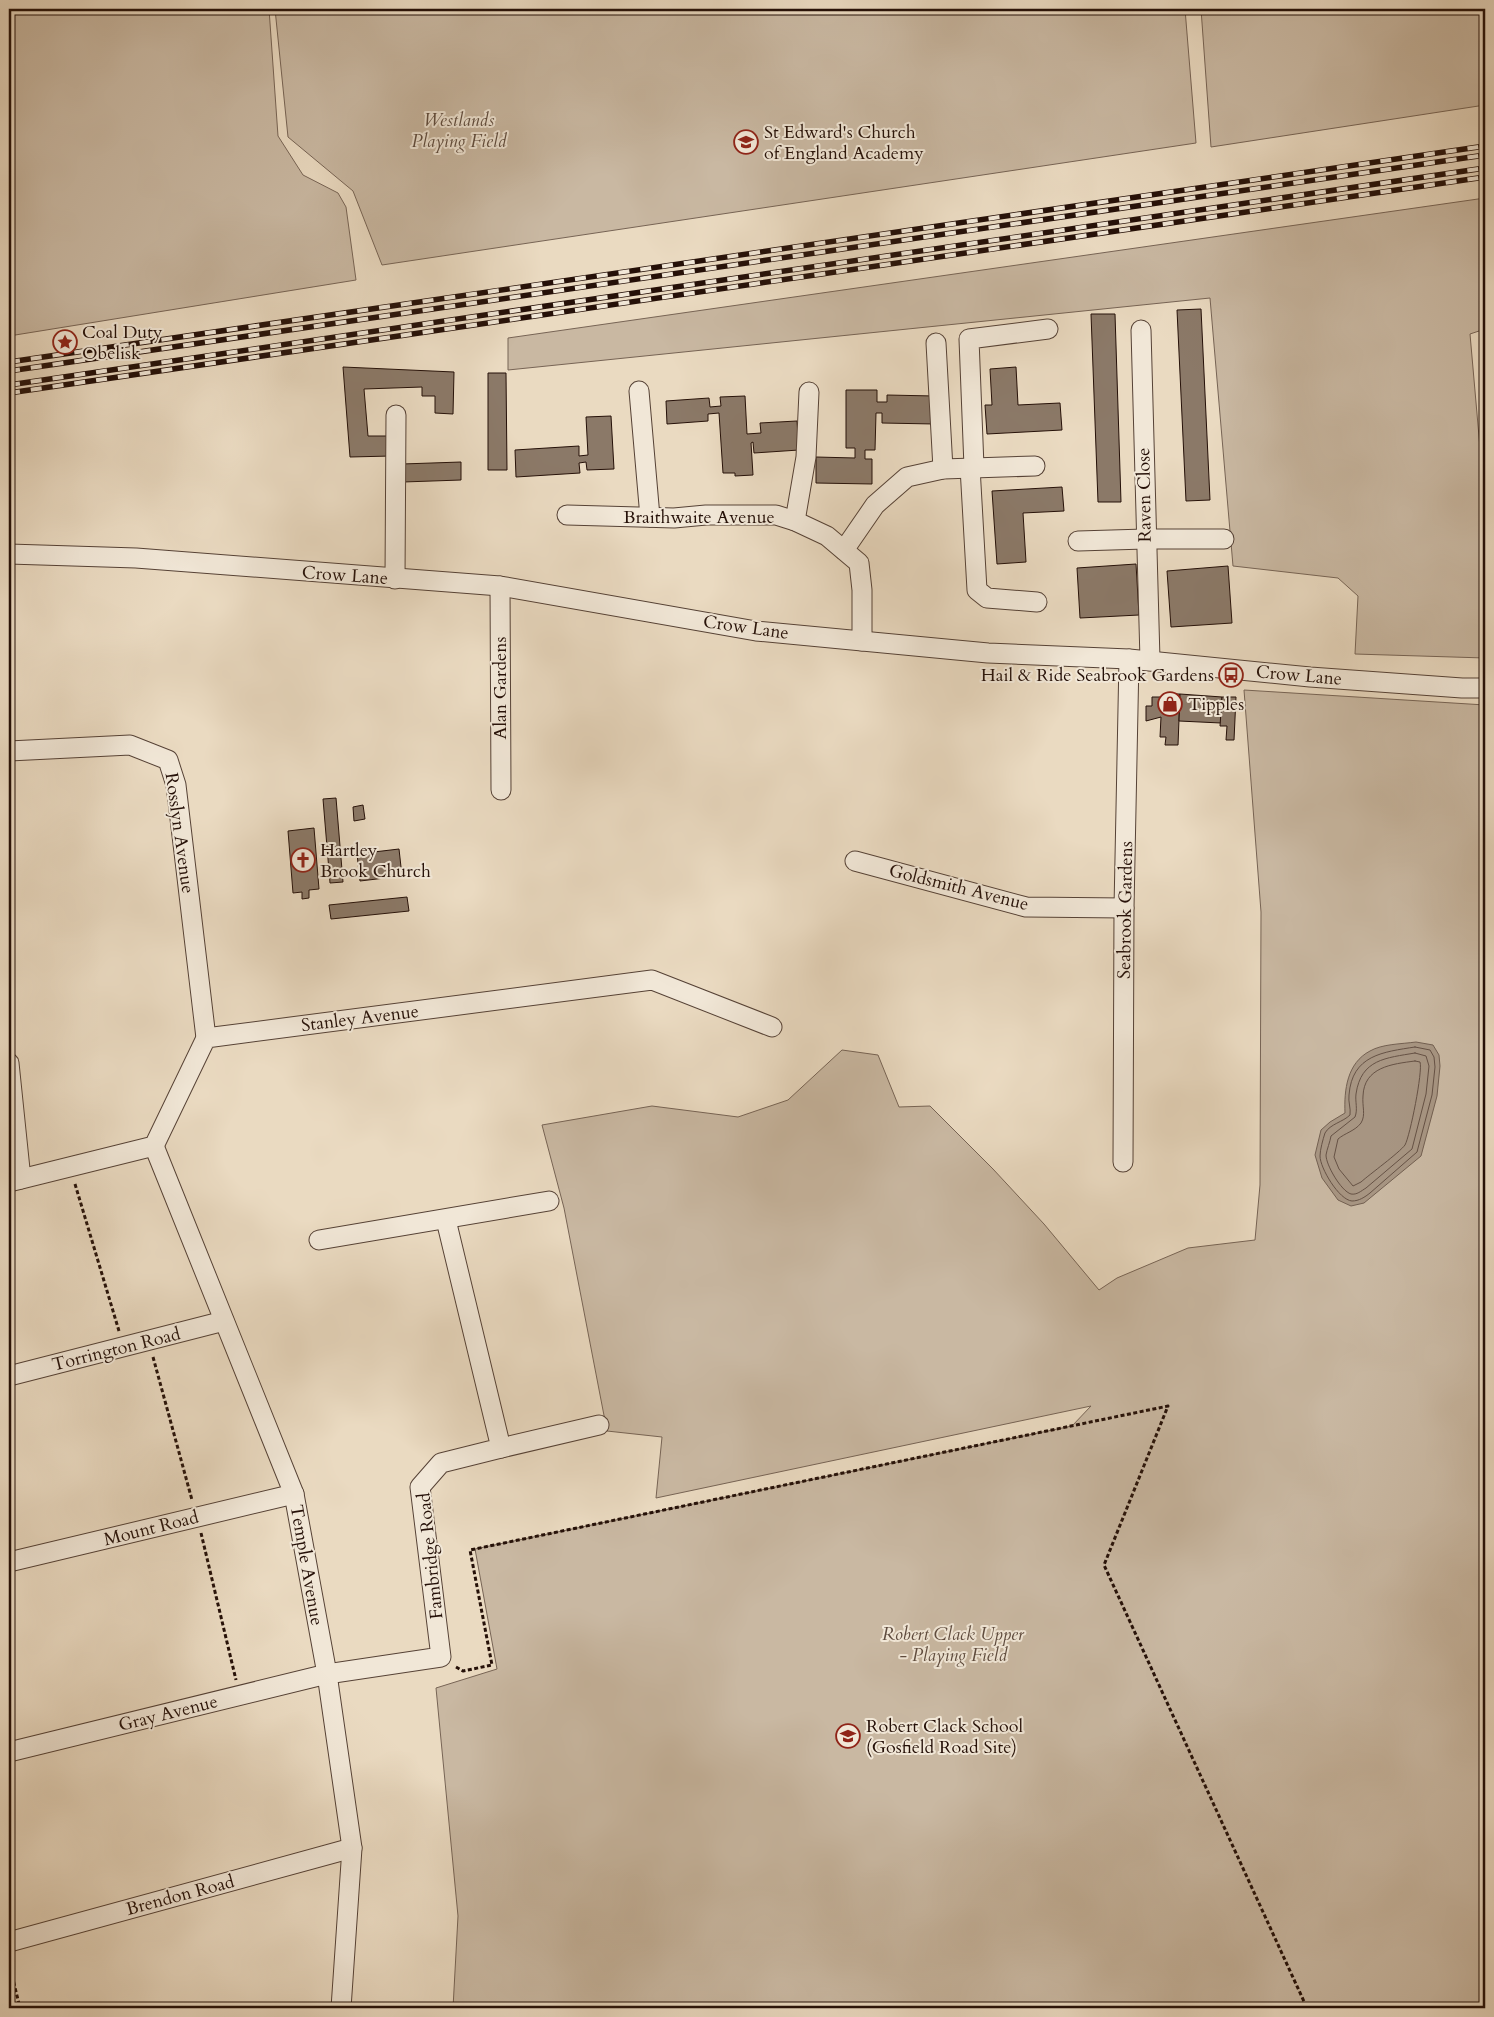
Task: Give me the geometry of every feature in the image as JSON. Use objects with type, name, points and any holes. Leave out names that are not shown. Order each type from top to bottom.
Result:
[{"type":"street","points":[[1037,602],[987,598],[977,590],[968,339],[1048,329]]},
{"type":"street","name":"Raven Close","points":[[1140,330],[1150,660]]},
{"type":"street","points":[[936,343],[943,469]]},
{"type":"street","points":[[639,391],[650,517]]},
{"type":"street","points":[[796,521],[806,457],[809,392]]},
{"type":"street","points":[[395,579],[396,415]]},
{"type":"street","points":[[844,550],[875,505],[907,477],[943,469],[1035,466]]},
{"type":"street","name":"Braithwaite Avenue","points":[[567,515],[650,517],[776,515],[796,521],[827,536],[859,563],[862,590],[862,641]]},
{"type":"street","points":[[1078,541],[1145,538],[1224,540]]},
{"type":"street","name":"Crow Lane","points":[[9,554],[136,558],[500,586],[756,631],[988,653],[1150,660],[1310,677],[1485,688]]},
{"type":"street","name":"Alan Gardens","points":[[500,586],[501,790]]},
{"type":"street","name":"Seabrook Gardens","points":[[1123,1162],[1124,908],[1129,659]]},
{"type":"street","name":"Rosslyn Avenue","points":[[9,751],[130,746],[168,760],[176,785],[206,1038]]},
{"type":"street","name":"Goldsmith Avenue","points":[[855,861],[1026,907],[1124,908]]},
{"type":"street","name":"Stanley Avenue","points":[[206,1038],[652,980],[772,1027]]},
{"type":"street","points":[[9,1063],[15,1180],[154,1146],[206,1038]]},
{"type":"street","name":"Temple Avenue","points":[[154,1146],[294,1494],[327,1674],[352,1848],[341,2008]]},
{"type":"street","points":[[319,1240],[446,1220],[549,1201]]},
{"type":"street","points":[[446,1220],[501,1448]]},
{"type":"street","name":"Torrington Road","points":[[9,1376],[224,1321]]},
{"type":"street","name":"Fambridge Road","points":[[441,1656],[420,1487],[441,1463],[600,1425]]},
{"type":"street","name":"Mount Road","points":[[9,1562],[294,1494]]},
{"type":"street","points":[[327,1674],[441,1656]]},
{"type":"street","name":"Gray Avenue","points":[[9,1752],[327,1674]]},
{"type":"street","name":"Brendon Road","points":[[9,1942],[352,1848]]},
{"type":"path","points":[[70,1167],[124,1347]]},
{"type":"path","points":[[148,1341],[197,1517],[240,1695]]},
{"type":"path","points":[[441,1656],[463,1671],[492,1665],[470,1550],[1168,1406],[1104,1565],[1307,2008]]},
{"type":"path","points":[[9,1963],[20,2008]]},
{"type":"green space","points":[[9,9],[269,9],[278,136],[303,175],[338,193],[346,207],[356,280],[9,336]]},
{"type":"green space","name":"Westlands Playing Field","points":[[275,9],[1185,9],[1196,143],[382,265],[353,191],[288,137]]},
{"type":"green space","points":[[1201,9],[1485,9],[1485,105],[1211,147]]},
{"type":"green space","points":[[1485,198],[1485,329],[1470,334],[1485,505],[1485,658],[1355,654],[1358,596],[1338,578],[1233,566],[1210,298],[508,370],[508,338]]},
{"type":"green space","name":"Robert Clack Upper - Playing Field","points":[[1244,690],[1485,705],[1485,2008],[453,2008],[458,1916],[436,1688],[497,1669],[475,1549],[1072,1426],[1091,1406],[656,1498],[662,1437],[607,1431],[564,1208],[542,1125],[652,1106],[738,1117],[788,1100],[842,1050],[878,1055],[899,1107],[930,1106],[993,1169],[1044,1224],[1099,1290],[1117,1278],[1188,1248],[1255,1240],[1260,1185],[1261,912]]},
{"type":"water","points":[[1416,1042],[1433,1045],[1439,1055],[1440,1066],[1437,1096],[1421,1156],[1364,1203],[1351,1206],[1338,1200],[1322,1178],[1315,1155],[1321,1130],[1345,1113],[1345,1095],[1348,1078],[1362,1056],[1380,1047]]},
{"type":"building","points":[[1201,309],[1210,500],[1186,501],[1177,310]]},
{"type":"building","points":[[1091,314],[1115,314],[1121,502],[1098,502]]},
{"type":"building","points":[[343,367],[454,372],[453,414],[435,413],[435,396],[422,396],[422,387],[364,389],[368,436],[392,436],[391,456],[350,457]]},
{"type":"building","points":[[1016,367],[1018,405],[1060,403],[1062,430],[987,434],[985,405],[992,405],[990,369]]},
{"type":"building","points":[[488,373],[506,373],[507,470],[488,470]]},
{"type":"building","points":[[846,390],[877,390],[877,402],[887,402],[887,395],[934,396],[934,424],[882,423],[882,413],[876,413],[875,450],[865,450],[865,459],[872,459],[872,484],[816,483],[816,457],[855,458],[855,448],[846,448]]},
{"type":"building","points":[[745,396],[747,434],[761,433],[760,423],[797,421],[799,450],[754,453],[753,442],[751,443],[753,475],[735,476],[735,473],[723,473],[719,413],[708,414],[708,421],[667,424],[666,401],[709,398],[710,407],[721,406],[720,397]]},
{"type":"building","points":[[611,416],[614,469],[587,470],[586,462],[579,463],[580,473],[516,477],[515,450],[579,446],[579,456],[588,455],[586,417]]},
{"type":"building","points":[[461,462],[461,480],[403,482],[402,464]]},
{"type":"building","points":[[1062,487],[1064,511],[1023,513],[1026,562],[997,564],[992,491]]},
{"type":"building","points":[[1136,564],[1139,615],[1080,618],[1077,568]]},
{"type":"building","points":[[1228,566],[1232,623],[1171,627],[1167,571]]},
{"type":"building","points":[[1163,694],[1180,694],[1178,745],[1165,745],[1166,737],[1160,737],[1161,717],[1146,721],[1146,706],[1152,706],[1152,697],[1163,697]]},
{"type":"building","points":[[1180,694],[1222,697],[1221,723],[1179,721]]},
{"type":"building","points":[[1222,697],[1236,697],[1234,740],[1226,740],[1227,726],[1220,726]]},
{"type":"building","points":[[336,798],[343,882],[330,883],[323,799]]},
{"type":"building","points":[[363,805],[365,819],[354,821],[353,807]]},
{"type":"building","name":"Hartley Brook Church","points":[[314,828],[319,889],[309,890],[309,898],[302,899],[302,892],[293,893],[288,831]]},
{"type":"building","points":[[399,849],[402,876],[360,881],[357,854]]},
{"type":"building","points":[[407,897],[409,911],[331,919],[329,905]]},
{"type":"railway","points":[[9,362],[1485,146]]},
{"type":"railway","points":[[9,371],[1485,155]]},
{"type":"railway","points":[[9,385],[1485,168]]},
{"type":"railway","points":[[9,393],[1485,177]]},
{"type":"place","name":"St Edward's Church of England Academy","points":[[746,142]]},
{"type":"place","name":"Coal Duty Obelisk","points":[[65,342]]},
{"type":"place","name":"Hail & Ride Seabrook Gardens","points":[[1231,675]]},
{"type":"place","name":"Tipples","points":[[1170,704]]},
{"type":"place","name":"Hartley Brook Church","points":[[303,860]]},
{"type":"place","name":"Robert Clack School (Gosfield Road Site)","points":[[848,1736]]}]
